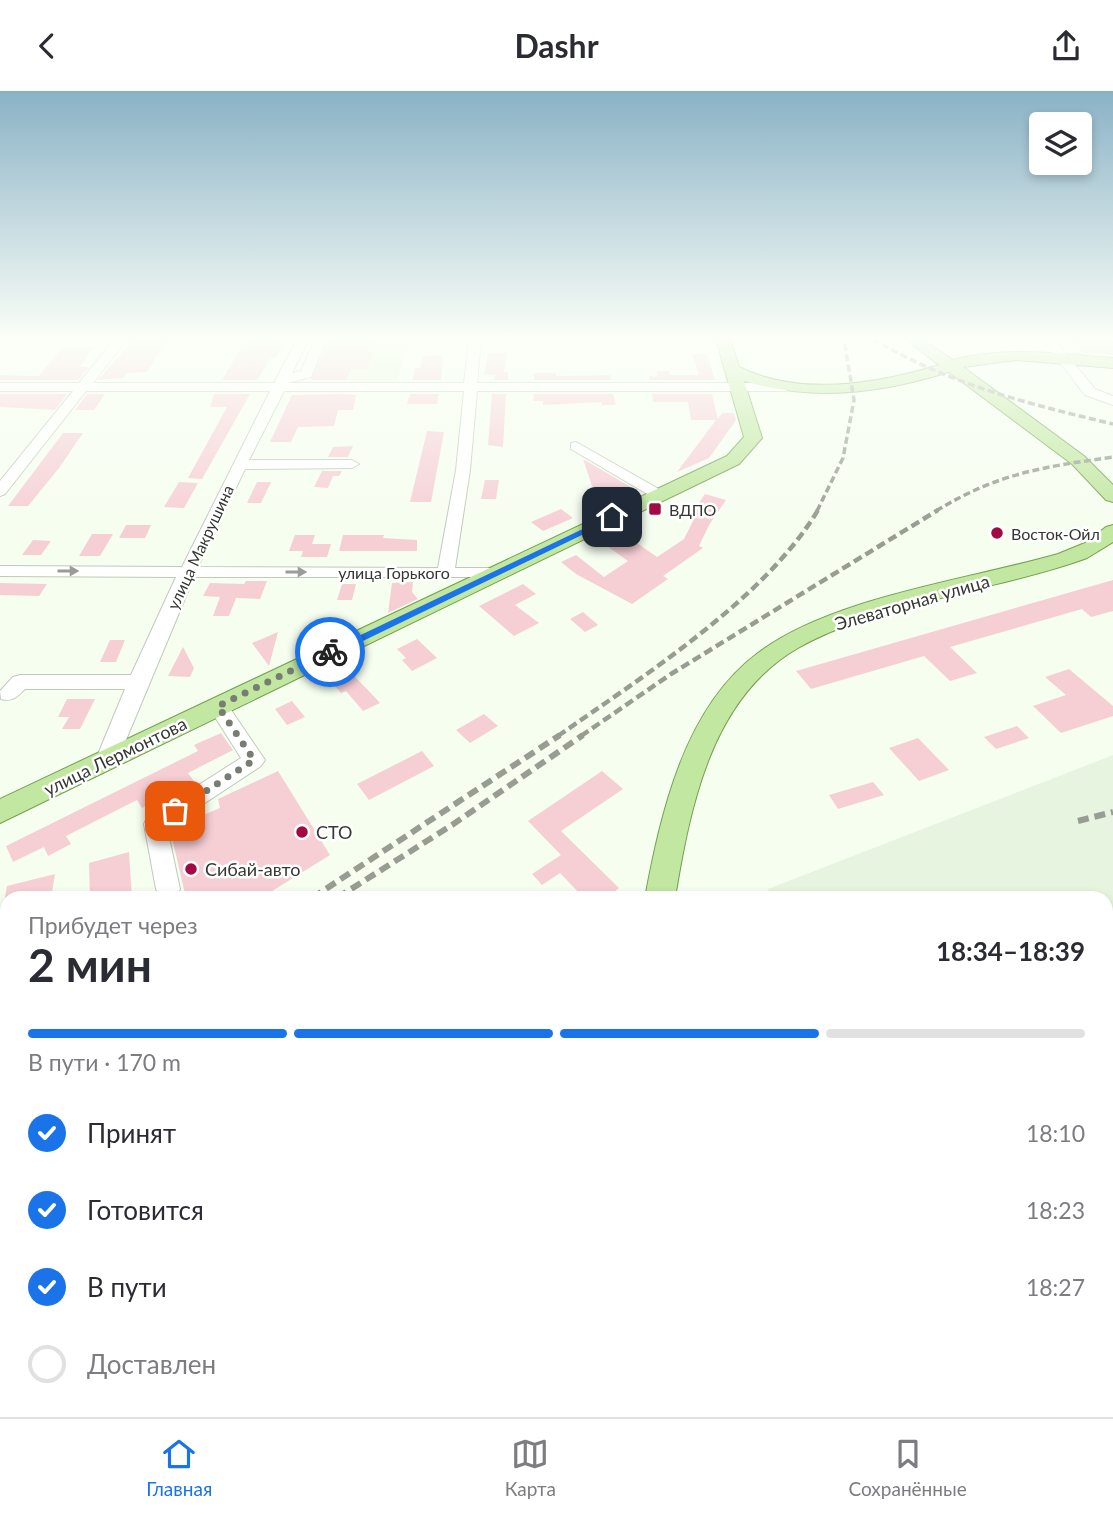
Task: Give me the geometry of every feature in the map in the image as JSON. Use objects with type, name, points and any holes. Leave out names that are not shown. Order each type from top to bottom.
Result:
[{"type":"main road","points":[[742,401],[745,409],[753,401]]},
{"type":"main road","points":[[997,401],[1078,460],[1113,496]]},
{"type":"main road","name":"улица Горького","points":[[496,573],[733,460],[752,438],[745,409]]},
{"type":"main road","name":"Элеваторная улица","points":[[659,891],[668,847],[704,736],[730,697],[765,659],[807,634],[878,608],[1055,561],[1098,544],[1113,531]]},
{"type":"main road","name":"улица Лермонтова","points":[[0,812],[496,573]]},
{"type":"street","points":[[0,492],[72,401]]},
{"type":"street","name":"улица Макрушина","points":[[107,759],[136,682],[238,464],[272,401]]},
{"type":"street","points":[[446,573],[463,470],[469,401]]},
{"type":"street","points":[[576,446],[659,495]]},
{"type":"street","points":[[238,464],[352,464]]},
{"type":"street","name":"улица Горького","points":[[0,571],[496,573]]},
{"type":"street","points":[[8,694],[20,682],[136,682]]},
{"type":"street","points":[[168,889],[155,824],[254,760],[218,706]]},
{"type":"shaded area","points":[[1113,755],[1113,891],[768,889]]},
{"type":"building","points":[[0,401],[62,401],[55,410],[0,407]]},
{"type":"building","points":[[82,401],[100,401],[94,410],[75,410]]},
{"type":"building","points":[[212,401],[246,401],[202,479],[188,478],[227,407],[210,407]]},
{"type":"building","points":[[289,401],[355,401],[353,410],[338,410],[334,426],[298,427],[291,442],[270,442]]},
{"type":"building","points":[[408,401],[438,401],[437,404],[407,404]]},
{"type":"building","points":[[491,401],[506,401],[503,447],[488,445]]},
{"type":"building","points":[[533,401],[615,401],[616,405],[602,405],[602,402],[543,405],[543,401]]},
{"type":"building","points":[[714,401],[718,419],[722,413],[734,413],[736,420],[709,458],[677,472],[716,420],[691,420],[688,402],[653,402]]},
{"type":"building","points":[[427,431],[444,432],[431,502],[410,502]]},
{"type":"building","points":[[63,433],[83,433],[28,506],[8,506]]},
{"type":"building","points":[[353,446],[348,457],[328,457],[333,447]]},
{"type":"building","points":[[583,459],[634,489],[612,499],[592,486]]},
{"type":"building","points":[[322,471],[342,471],[339,476],[333,476],[328,488],[314,487]]},
{"type":"building","points":[[485,480],[499,480],[496,499],[481,499]]},
{"type":"building","points":[[179,482],[198,483],[184,508],[164,507]]},
{"type":"building","points":[[257,482],[271,482],[261,503],[247,503]]},
{"type":"building","points":[[705,494],[726,500],[709,525],[699,546],[703,548],[663,576],[668,579],[632,604],[576,574],[561,562],[576,555],[604,577],[628,561],[604,544],[624,534],[657,557],[684,539],[694,519],[688,518]]},
{"type":"building","points":[[561,509],[573,518],[543,531],[531,522]]},
{"type":"building","points":[[126,525],[151,525],[145,538],[119,538]]},
{"type":"building","points":[[92,534],[113,534],[100,556],[79,556]]},
{"type":"building","points":[[295,535],[315,535],[312,544],[331,544],[327,557],[301,557],[303,551],[289,551]]},
{"type":"building","points":[[343,535],[384,535],[383,538],[417,540],[417,551],[339,551]]},
{"type":"building","points":[[33,540],[51,541],[41,555],[22,555]]},
{"type":"building","points":[[1113,580],[1113,611],[1091,617],[1082,609],[950,647],[977,673],[950,681],[924,656],[811,689],[796,671]]},
{"type":"building","points":[[246,581],[267,581],[260,599],[236,598],[229,616],[213,616],[220,597],[203,596],[210,583],[244,584]]},
{"type":"building","points":[[413,582],[412,592],[418,599],[388,613],[392,583]]},
{"type":"building","points":[[0,583],[47,584],[39,596],[0,595]]},
{"type":"building","points":[[342,584],[356,584],[352,600],[337,600]]},
{"type":"building","points":[[523,584],[536,594],[515,605],[539,623],[514,636],[479,606]]},
{"type":"building","points":[[583,612],[598,625],[585,632],[570,619]]},
{"type":"building","points":[[278,632],[269,666],[252,643]]},
{"type":"building","points":[[417,639],[437,658],[412,671],[402,660],[406,658],[397,649]]},
{"type":"building","points":[[110,640],[125,640],[116,662],[100,662]]},
{"type":"building","points":[[183,647],[194,668],[190,677],[168,676]]},
{"type":"building","points":[[1069,669],[1113,706],[1113,716],[1061,733],[1033,706],[1066,695],[1045,677]]},
{"type":"building","points":[[351,673],[380,703],[363,711],[346,691],[341,693],[332,682]]},
{"type":"building","points":[[67,699],[95,699],[80,729],[62,729],[69,717],[58,717]]},
{"type":"building","points":[[292,701],[305,717],[287,725],[275,709]]},
{"type":"building","points":[[484,714],[498,726],[470,743],[456,730]]},
{"type":"building","points":[[1017,726],[1029,738],[996,749],[984,737]]},
{"type":"building","points":[[221,733],[233,750],[188,773],[194,781],[142,808],[137,800],[66,836],[71,844],[48,856],[44,847],[13,862],[6,846],[198,751],[194,745]]},
{"type":"building","points":[[918,738],[949,770],[919,781],[889,748]]},
{"type":"building","points":[[422,751],[434,766],[369,800],[357,784]]},
{"type":"building","points":[[278,771],[330,855],[272,891],[184,891],[170,829],[220,808],[218,799]]},
{"type":"building","points":[[602,771],[623,789],[561,831],[619,888],[615,891],[577,891],[560,873],[542,885],[532,874],[561,855],[528,821]]},
{"type":"building","points":[[873,782],[884,795],[838,809],[829,795]]},
{"type":"building","points":[[129,852],[132,891],[90,891],[89,863]]},
{"type":"building","points":[[55,874],[52,891],[6,891],[7,886]]},
{"type":"railway","points":[[817,511],[843,458],[854,401]]},
{"type":"railway","points":[[1023,401],[1113,424]]},
{"type":"railway","points":[[936,511],[980,488],[1022,473],[1113,457]]},
{"type":"railway","points":[[558,736],[663,662],[735,605],[767,575],[795,543],[818,510]]},
{"type":"railway","points":[[581,736],[671,674],[938,510]]},
{"type":"railway","points":[[323,891],[560,735]]},
{"type":"railway","points":[[348,891],[452,825],[583,735]]},
{"type":"railway","points":[[1078,821],[1113,812]]},
{"type":"way so far","points":[[175,811],[254,760],[218,706],[330,652]]},
{"type":"place","name":"ВДПО","points":[[655,509]]},
{"type":"place","name":"Восток-Ойл","points":[[997,533]]},
{"type":"place","name":"СТО","points":[[302,832]]},
{"type":"place","name":"Сибай-авто","points":[[191,869]]},
{"type":"route","points":[[330,652],[612,517]]}]
